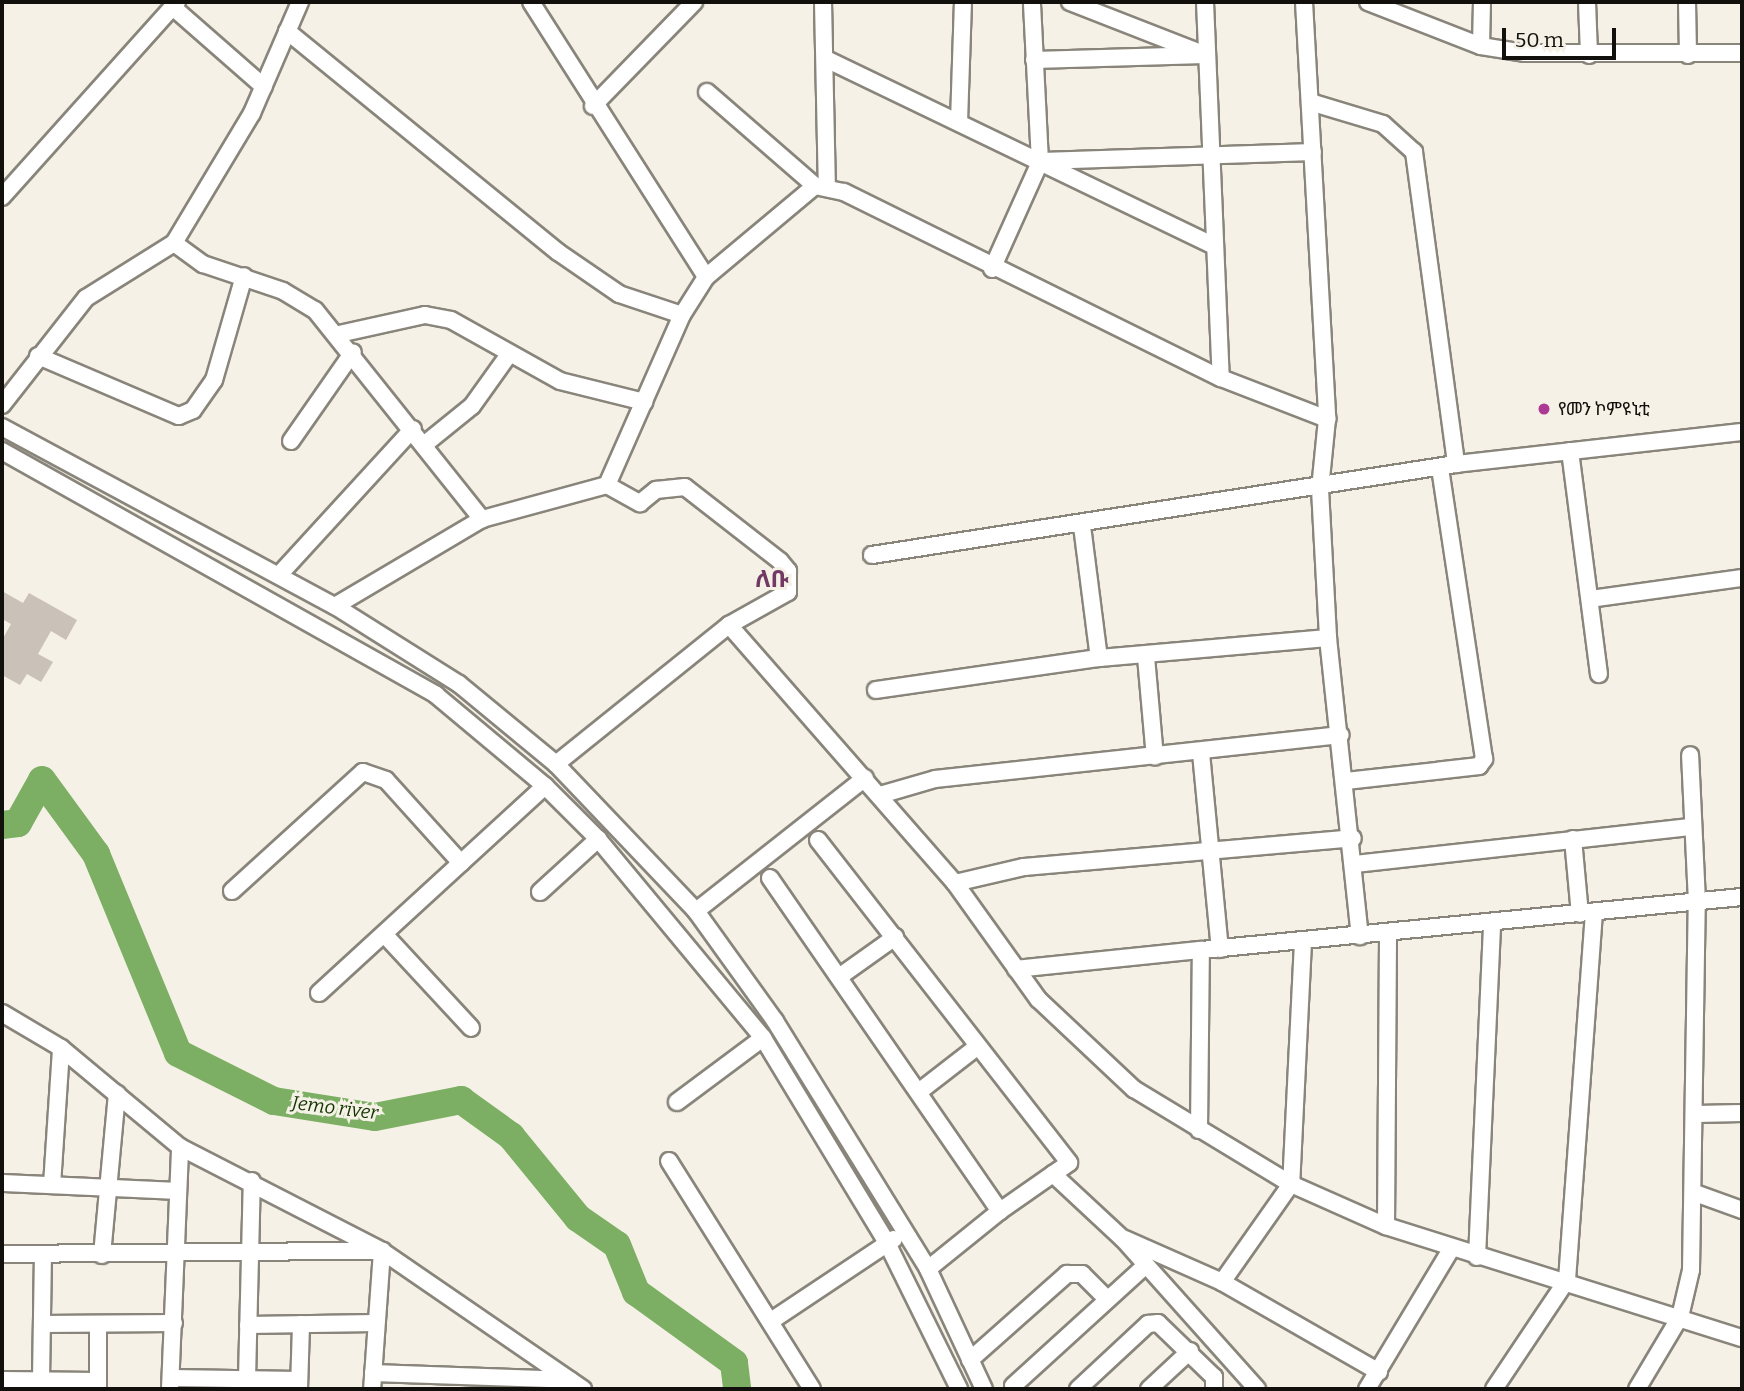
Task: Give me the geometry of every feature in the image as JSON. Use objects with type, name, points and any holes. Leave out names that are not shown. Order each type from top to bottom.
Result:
[{"type":"street","points":[[2,405],[86,298],[174,243],[264,87],[300,2]]},
{"type":"street","points":[[531,2],[593,106],[706,276]]},
{"type":"street","points":[[593,106],[694,2]]},
{"type":"street","points":[[607,485],[682,315],[706,276],[821,187],[828,60],[823,2]]},
{"type":"street","points":[[959,122],[963,2]]},
{"type":"street","points":[[992,269],[1040,162],[1032,2]]},
{"type":"street","points":[[1070,2],[1205,55]]},
{"type":"street","points":[[1205,2],[1209,153],[1221,378]]},
{"type":"street","points":[[1304,2],[1327,419],[1320,489],[1328,638],[1353,838],[1360,936]]},
{"type":"street","points":[[1368,2],[1481,46],[1589,55],[1742,53]]},
{"type":"street","points":[[1481,46],[1482,2]]},
{"type":"street","points":[[1587,2],[1589,55]]},
{"type":"street","points":[[1687,2],[1688,55]]},
{"type":"street","points":[[2,197],[176,5],[264,87]]},
{"type":"street","points":[[287,31],[558,252],[619,294],[682,315]]},
{"type":"street","points":[[1034,60],[1205,55]]},
{"type":"street","points":[[828,60],[1213,245]]},
{"type":"street","points":[[707,92],[821,187],[1221,378],[1327,419]]},
{"type":"street","points":[[1310,102],[1383,124],[1414,152],[1484,759],[1479,766],[1346,781]]},
{"type":"street","points":[[1040,162],[1209,153],[1313,152]]},
{"type":"street","points":[[174,243],[203,264],[244,275],[315,310],[339,334],[482,519]]},
{"type":"street","points":[[38,356],[179,416],[193,410],[214,380],[244,275]]},
{"type":"street","points":[[339,334],[425,315],[451,320],[560,381],[644,402]]},
{"type":"street","points":[[291,441],[352,352]]},
{"type":"street","points":[[425,444],[472,406],[510,354]]},
{"type":"street","points":[[2,427],[335,606],[459,684],[556,764],[696,911],[775,1021],[928,1269],[984,1389]]},
{"type":"street","points":[[279,575],[413,429]]},
{"type":"street","points":[[872,555],[1320,489],[1448,465],[1742,432]]},
{"type":"street","points":[[2,451],[436,695],[545,786],[598,839],[763,1038],[887,1243],[959,1389]]},
{"type":"street","points":[[1570,451],[1600,674]]},
{"type":"street","points":[[335,606],[384,571],[482,519],[607,485],[640,503],[656,491],[685,487],[780,561],[788,571],[788,592],[729,625],[556,764]]},
{"type":"street","points":[[1082,526],[1099,658]]},
{"type":"street","points":[[189,554],[199,533]]},
{"type":"street","points":[[1590,598],[1742,578]]},
{"type":"street","points":[[729,625],[955,883],[1038,999],[1134,1089],[1290,1184],[1386,1226],[1450,1251],[1567,1280],[1742,1338]]},
{"type":"street","points":[[876,690],[1099,658],[1146,657],[1328,638]]},
{"type":"street","points":[[1146,657],[1155,757]]},
{"type":"street","points":[[880,795],[935,779],[1201,753],[1340,735]]},
{"type":"street","points":[[1201,753],[1220,949]]},
{"type":"street","points":[[1637,1389],[1680,1317],[1691,1270],[1695,1193],[1698,902],[1690,827],[1690,755]]},
{"type":"street","points":[[232,891],[363,772],[386,780],[461,863]]},
{"type":"street","points":[[696,911],[865,778]]},
{"type":"street","points":[[319,993],[545,786]]},
{"type":"street","points":[[1355,864],[1690,827]]},
{"type":"street","points":[[955,883],[1024,867],[1211,848],[1353,838]]},
{"type":"street","points":[[540,892],[598,839]]},
{"type":"street","points":[[1494,1389],[1567,1280],[1587,913],[1573,839]]},
{"type":"street","points":[[818,840],[1069,1163],[1000,1211],[928,1269]]},
{"type":"street","points":[[770,878],[920,1091],[1000,1211]]},
{"type":"street","points":[[1016,969],[1742,897]]},
{"type":"street","points":[[1477,1257],[1492,922]]},
{"type":"street","points":[[1386,1226],[1388,933]]},
{"type":"street","points":[[384,934],[471,1028]]},
{"type":"street","points":[[839,977],[895,937]]},
{"type":"street","points":[[1222,1282],[1290,1184],[1303,942]]},
{"type":"street","points":[[1199,1129],[1201,950]]},
{"type":"street","points":[[2,1013],[61,1048],[180,1147],[252,1181],[382,1251],[570,1383],[583,1389]]},
{"type":"street","points":[[677,1102],[763,1038]]},
{"type":"street","points":[[920,1091],[978,1046]]},
{"type":"street","points":[[52,1185],[61,1048]]},
{"type":"street","points":[[102,1255],[106,1186],[117,1094]]},
{"type":"street","points":[[1696,1114],[1742,1113]]},
{"type":"street","points":[[180,1147],[176,1191],[171,1384],[247,1379],[299,1385],[300,1324]]},
{"type":"street","points":[[669,1161],[774,1320],[812,1389]]},
{"type":"street","points":[[1053,1174],[1124,1239],[1144,1267],[1257,1389]]},
{"type":"street","points":[[247,1379],[252,1181]]},
{"type":"street","points":[[2,1183],[176,1191]]},
{"type":"street","points":[[1695,1193],[1742,1210]]},
{"type":"street","points":[[774,1320],[905,1232]]},
{"type":"street","points":[[1124,1239],[1222,1282],[1379,1372]]},
{"type":"street","points":[[2,1254],[250,1256],[382,1251]]},
{"type":"street","points":[[382,1251],[372,1381],[570,1383]]},
{"type":"street","points":[[1367,1389],[1450,1251]]},
{"type":"street","points":[[41,1380],[43,1254]]},
{"type":"street","points":[[1013,1387],[1144,1267]]},
{"type":"street","points":[[970,1360],[1067,1274],[1082,1274],[1107,1299]]},
{"type":"street","points":[[42,1325],[174,1323]]},
{"type":"street","points":[[248,1325],[375,1323]]},
{"type":"street","points":[[2,1380],[98,1385],[98,1324]]},
{"type":"street","points":[[1078,1389],[1148,1324],[1169,1327],[1214,1377],[1214,1389]]},
{"type":"street","points":[[1149,1389],[1190,1351]]},
{"type":"building","points":[[2,591],[23,603],[29,593],[77,620],[66,640],[51,631],[38,654],[53,662],[41,682],[27,674],[20,685],[2,675],[2,640],[11,624],[2,619]]},
{"type":"waterway","name":"Jemo river","points":[[2,825],[18,823],[42,780],[96,854],[178,1053],[274,1101],[375,1117],[461,1100],[511,1136],[578,1218],[617,1245],[636,1292],[734,1363],[737,1389]]},
{"type":"place","name":"የመን ኮምዩኒቲ","points":[[1544,409]]},
{"type":"district","name":"ለቡ","points":[[772,580]]}]
